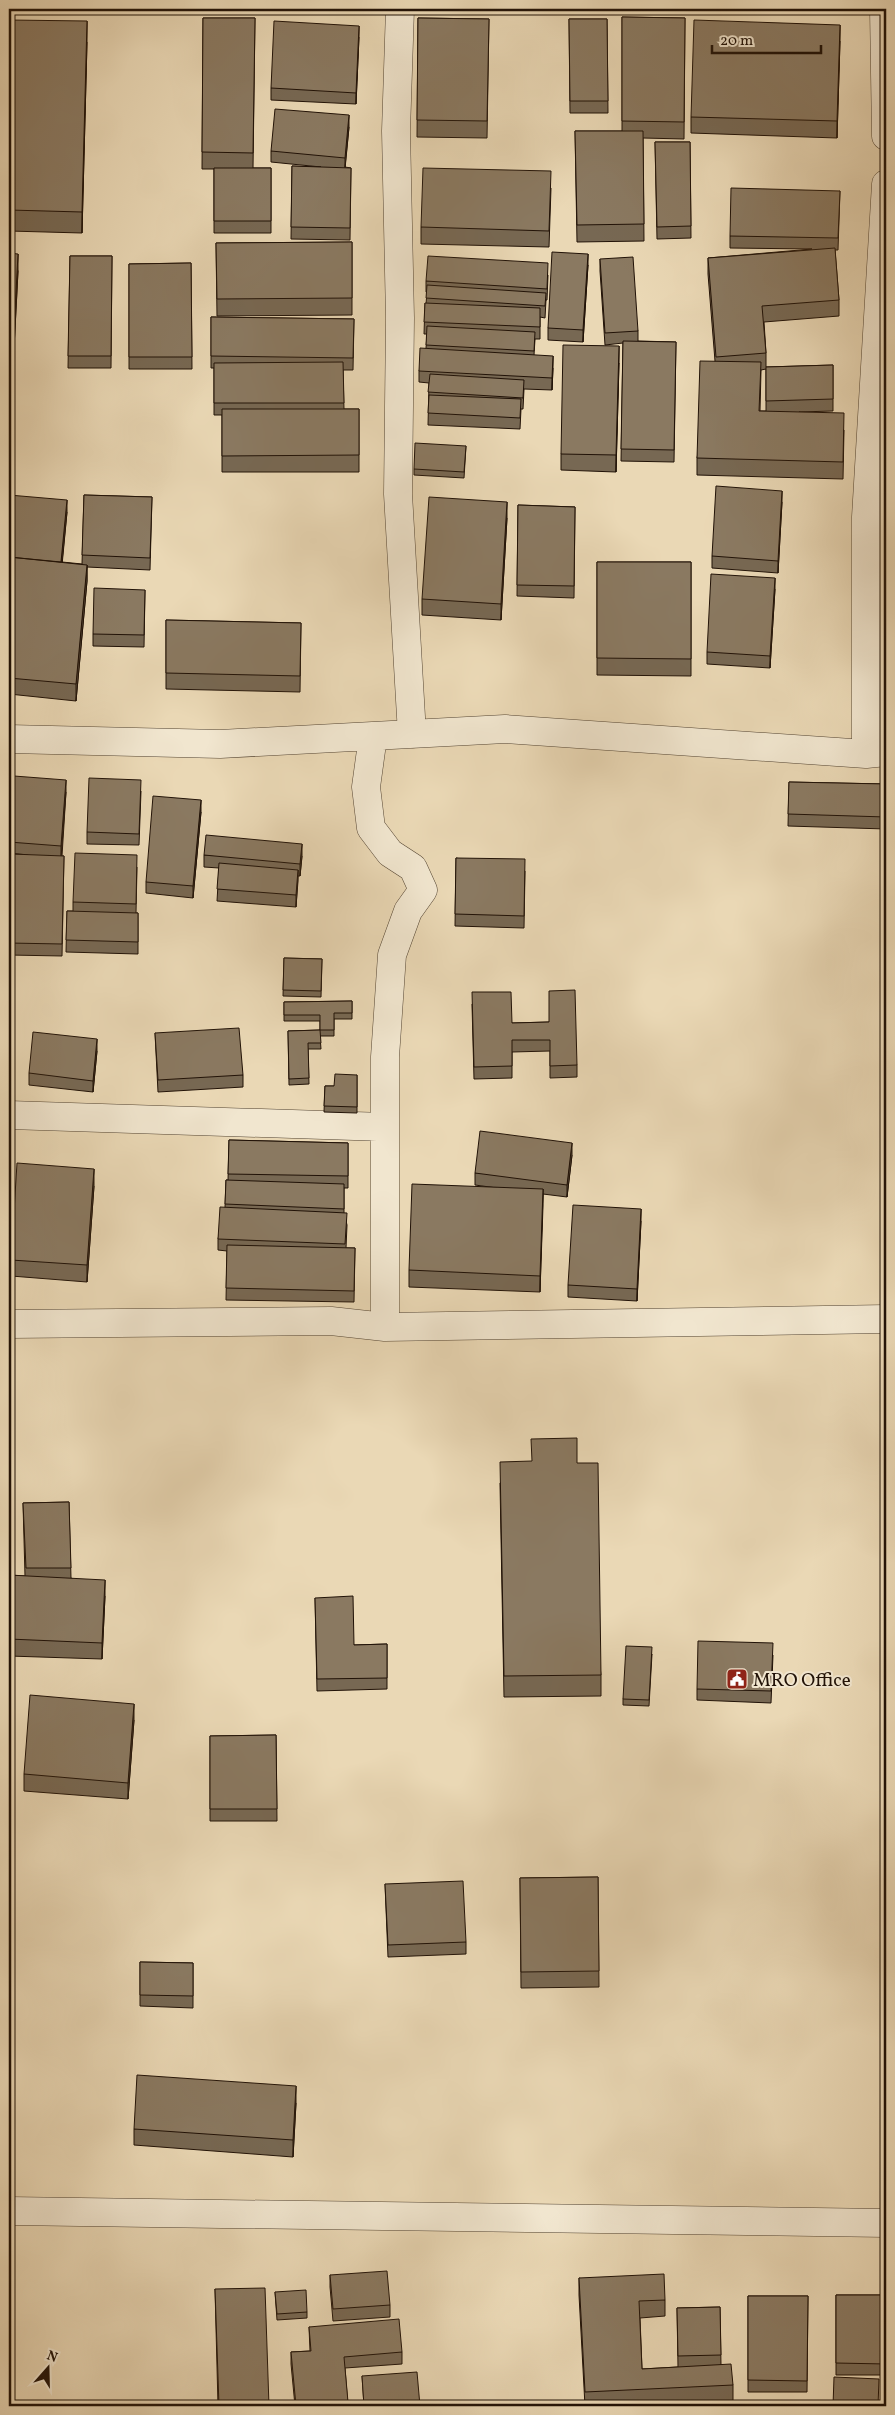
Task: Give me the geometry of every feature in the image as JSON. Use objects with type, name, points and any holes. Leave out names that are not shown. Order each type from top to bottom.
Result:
[{"type":"street","points":[[400,9],[396,132],[400,318],[398,494],[412,734]]},
{"type":"street","points":[[884,9],[886,136]]},
{"type":"street","points":[[9,739],[220,744],[504,729],[876,753],[866,517],[886,184]]},
{"type":"street","points":[[373,736],[366,787],[371,828],[390,853],[413,868],[423,890],[408,911],[392,955],[385,1057],[385,1326]]},
{"type":"street","points":[[9,1106],[9,1116],[385,1127]]},
{"type":"street","points":[[9,1324],[330,1321],[385,1326],[886,1319]]},
{"type":"street","points":[[9,2211],[886,2223]]},
{"type":"building","points":[[622,17],[685,18],[684,122],[622,121]]},
{"type":"building","points":[[203,18],[255,18],[253,153],[202,152]]},
{"type":"building","points":[[418,18],[489,19],[487,121],[417,120]]},
{"type":"building","points":[[569,19],[607,19],[608,101],[570,101]]},
{"type":"building","points":[[9,20],[87,21],[82,212],[9,210]]},
{"type":"building","points":[[694,20],[840,25],[837,121],[691,117]]},
{"type":"building","points":[[274,21],[359,26],[356,93],[271,88]]},
{"type":"building","points":[[275,109],[349,115],[345,158],[271,151]]},
{"type":"building","points":[[575,131],[643,131],[644,224],[577,225]]},
{"type":"building","points":[[655,142],[690,142],[691,226],[657,227]]},
{"type":"building","points":[[292,166],[351,168],[350,228],[291,227]]},
{"type":"building","points":[[214,168],[271,168],[271,221],[214,221]]},
{"type":"building","points":[[423,168],[551,171],[549,231],[421,227]]},
{"type":"building","points":[[731,188],[840,191],[838,238],[730,236]]},
{"type":"building","points":[[352,242],[352,298],[217,299],[216,243]]},
{"type":"building","points":[[835,248],[839,300],[762,306],[766,353],[716,357],[708,258]]},
{"type":"building","points":[[552,252],[588,254],[583,330],[548,328]]},
{"type":"building","points":[[9,253],[18,254],[13,350],[9,350]]},
{"type":"building","points":[[70,256],[112,256],[111,356],[68,356]]},
{"type":"building","points":[[428,256],[548,263],[547,289],[426,281]]},
{"type":"building","points":[[633,257],[638,331],[605,333],[600,259]]},
{"type":"building","points":[[191,263],[192,357],[129,357],[129,264]]},
{"type":"building","points":[[427,285],[546,293],[545,306],[426,298]]},
{"type":"building","points":[[425,303],[540,308],[540,327],[424,322]]},
{"type":"building","points":[[211,317],[354,319],[353,358],[211,356]]},
{"type":"building","points":[[427,326],[535,332],[534,351],[426,345]]},
{"type":"building","points":[[623,341],[676,342],[674,450],[621,449]]},
{"type":"building","points":[[563,345],[619,346],[616,455],[561,454]]},
{"type":"building","points":[[420,348],[553,356],[552,378],[419,371]]},
{"type":"building","points":[[700,361],[761,362],[759,411],[844,413],[843,462],[697,458]]},
{"type":"building","points":[[343,362],[344,403],[214,403],[214,363]]},
{"type":"building","points":[[833,365],[833,399],[766,401],[766,367]]},
{"type":"building","points":[[430,374],[524,380],[523,398],[428,392]]},
{"type":"building","points":[[429,395],[521,399],[520,418],[428,413]]},
{"type":"building","points":[[222,409],[359,409],[359,455],[222,456]]},
{"type":"building","points":[[415,443],[466,446],[464,472],[414,469]]},
{"type":"building","points":[[716,486],[782,491],[778,561],[712,556]]},
{"type":"building","points":[[9,495],[67,500],[61,562],[9,557]]},
{"type":"building","points":[[84,495],[152,497],[150,558],[82,555]]},
{"type":"building","points":[[429,497],[507,502],[501,604],[422,599]]},
{"type":"building","points":[[518,505],[575,507],[574,586],[517,585]]},
{"type":"building","points":[[9,557],[87,565],[76,684],[9,678]]},
{"type":"building","points":[[597,562],[691,562],[691,659],[597,658]]},
{"type":"building","points":[[711,574],[775,578],[770,656],[707,652]]},
{"type":"building","points":[[94,588],[145,590],[144,635],[93,634]]},
{"type":"building","points":[[166,620],[301,623],[300,676],[166,673]]},
{"type":"building","points":[[14,776],[66,780],[61,846],[9,842]]},
{"type":"building","points":[[89,778],[141,780],[139,834],[87,832]]},
{"type":"building","points":[[789,782],[886,784],[886,817],[788,814]]},
{"type":"building","points":[[153,796],[201,800],[193,886],[146,882]]},
{"type":"building","points":[[206,835],[302,844],[300,864],[204,855]]},
{"type":"building","points":[[75,853],[137,855],[136,904],[73,902]]},
{"type":"building","points":[[11,854],[64,856],[62,944],[9,943]]},
{"type":"building","points":[[456,858],[525,859],[524,916],[455,914]]},
{"type":"building","points":[[219,863],[298,870],[296,895],[217,889]]},
{"type":"building","points":[[67,911],[138,913],[138,942],[66,940]]},
{"type":"building","points":[[284,958],[322,959],[321,991],[283,990]]},
{"type":"building","points":[[575,990],[577,1065],[550,1066],[550,1040],[512,1040],[512,1066],[474,1067],[472,992],[511,992],[512,1023],[549,1022],[549,991]]},
{"type":"building","points":[[352,1001],[352,1013],[334,1013],[334,1030],[320,1030],[320,1015],[284,1015],[284,1002]]},
{"type":"building","points":[[239,1028],[243,1075],[158,1080],[155,1033]]},
{"type":"building","points":[[320,1030],[321,1043],[308,1043],[309,1078],[289,1079],[288,1031]]},
{"type":"building","points":[[33,1032],[97,1039],[93,1081],[29,1073]]},
{"type":"building","points":[[335,1074],[357,1075],[357,1107],[324,1106],[325,1086],[334,1086]]},
{"type":"building","points":[[480,1131],[572,1143],[567,1185],[475,1173]]},
{"type":"building","points":[[229,1140],[348,1143],[348,1176],[228,1174]]},
{"type":"building","points":[[17,1163],[94,1169],[87,1265],[11,1260]]},
{"type":"building","points":[[226,1180],[344,1184],[344,1209],[225,1204]]},
{"type":"building","points":[[412,1184],[543,1189],[540,1276],[409,1270]]},
{"type":"building","points":[[573,1205],[641,1209],[637,1289],[568,1285]]},
{"type":"building","points":[[220,1207],[347,1213],[345,1244],[218,1239]]},
{"type":"building","points":[[227,1245],[355,1248],[354,1291],[226,1288]]},
{"type":"building","points":[[577,1438],[577,1463],[598,1463],[601,1675],[504,1676],[500,1462],[532,1461],[531,1439]]},
{"type":"building","points":[[9,1499],[12,1562],[9,1562]]},
{"type":"building","points":[[69,1502],[71,1568],[26,1568],[23,1503]]},
{"type":"building","points":[[9,1575],[105,1580],[102,1643],[9,1639]]},
{"type":"building","points":[[353,1596],[354,1645],[387,1644],[387,1678],[317,1679],[315,1598]]},
{"type":"building","points":[[698,1641],[773,1643],[771,1691],[697,1689]]},
{"type":"building","points":[[626,1646],[652,1647],[649,1700],[623,1699]]},
{"type":"building","points":[[30,1695],[134,1704],[128,1783],[24,1774]]},
{"type":"building","points":[[276,1735],[277,1809],[210,1809],[210,1736]]},
{"type":"building","points":[[598,1877],[599,1971],[521,1972],[520,1878]]},
{"type":"building","points":[[463,1881],[466,1942],[388,1945],[385,1884]]},
{"type":"building","points":[[140,1962],[193,1963],[193,1996],[140,1995]]},
{"type":"building","points":[[137,2075],[296,2086],[293,2140],[134,2129]]},
{"type":"building","points":[[387,2271],[390,2305],[333,2309],[330,2275]]},
{"type":"building","points":[[664,2274],[665,2300],[639,2301],[642,2369],[731,2364],[733,2385],[585,2392],[579,2278]]},
{"type":"building","points":[[265,2288],[269,2406],[219,2406],[215,2289]]},
{"type":"building","points":[[306,2290],[307,2312],[277,2314],[275,2292]]},
{"type":"building","points":[[836,2295],[886,2295],[886,2364],[836,2363]]},
{"type":"building","points":[[748,2296],[808,2296],[807,2381],[748,2380]]},
{"type":"building","points":[[720,2307],[721,2355],[678,2356],[677,2308]]},
{"type":"building","points":[[399,2319],[402,2352],[344,2357],[348,2402],[296,2406],[291,2352],[311,2351],[309,2327]]},
{"type":"building","points":[[417,2372],[420,2406],[364,2406],[362,2376]]},
{"type":"building","points":[[834,2377],[879,2379],[878,2406],[833,2406]]},
{"type":"place","name":"MRO Office","points":[[737,1679]]}]
